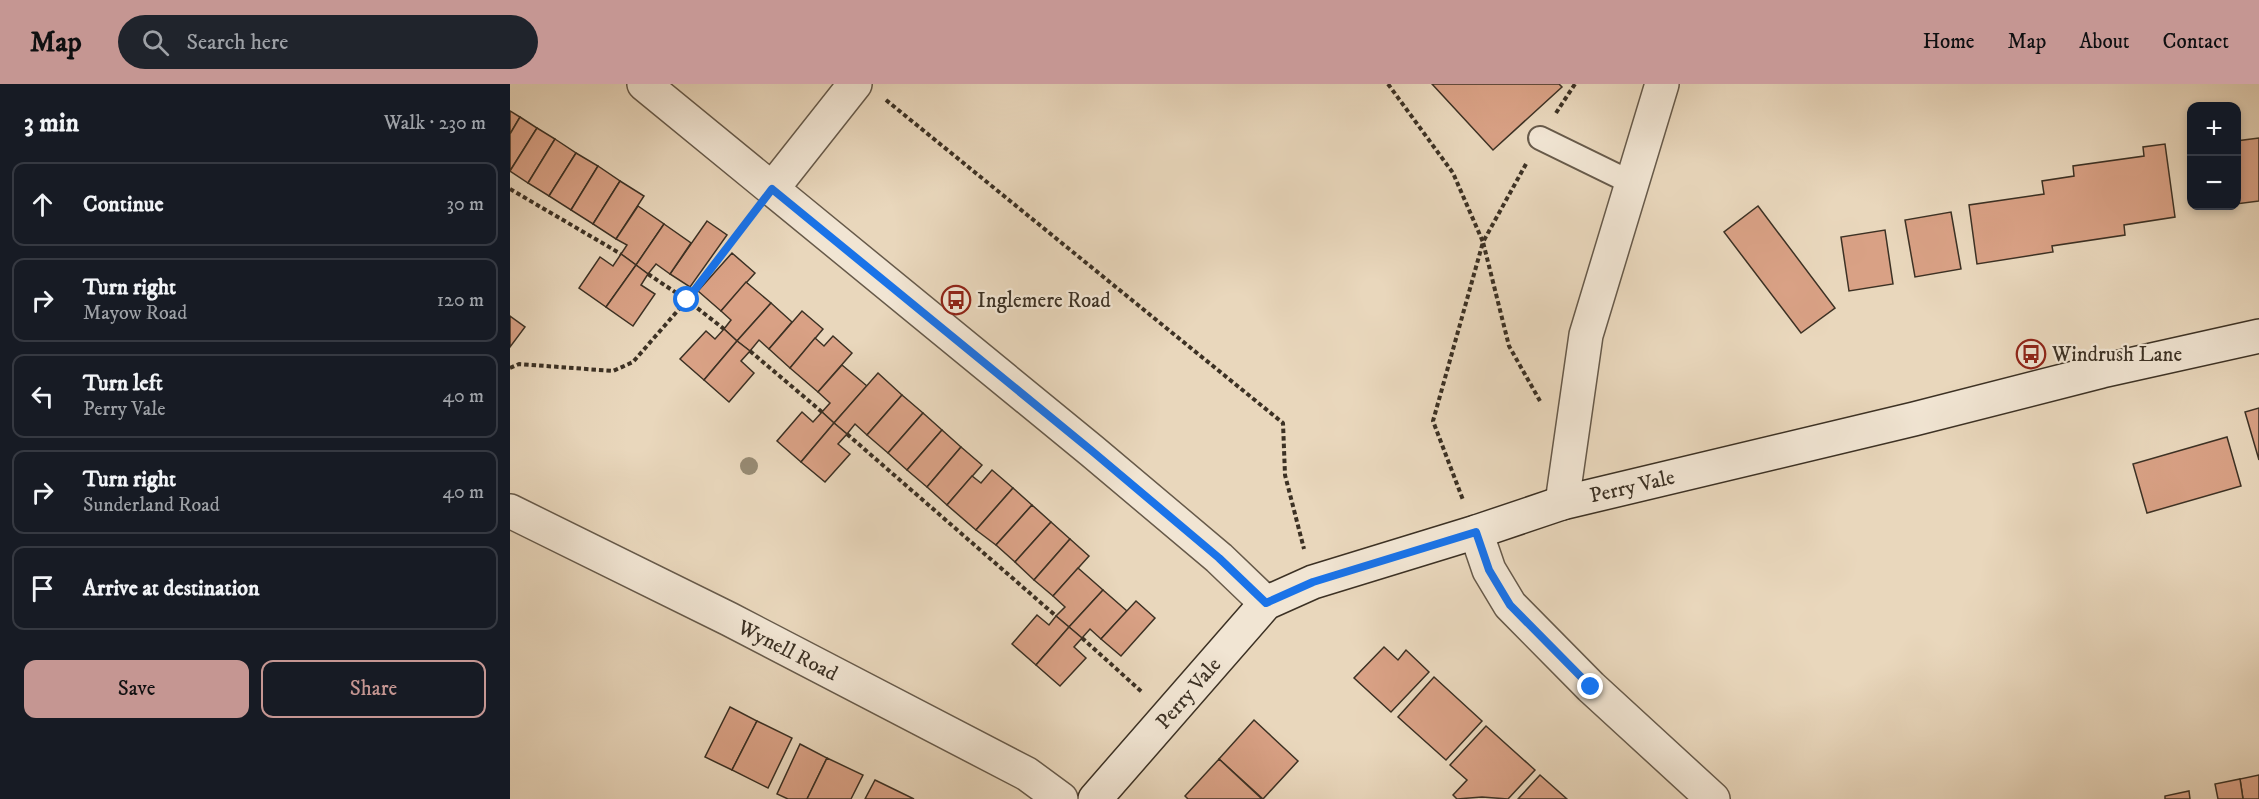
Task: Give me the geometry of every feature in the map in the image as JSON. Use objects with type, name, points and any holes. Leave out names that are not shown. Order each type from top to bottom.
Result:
[{"type":"street","points":[[644,84],[1111,466],[1219,558],[1266,603]]},
{"type":"street","points":[[772,189],[855,84]]},
{"type":"street","points":[[1562,503],[1586,335],[1630,182],[1662,84]]},
{"type":"street","name":"Perry Vale","points":[[1095,799],[1266,603],[1313,582],[1562,503],[1914,419],[2102,371],[2259,336]]},
{"type":"street","name":"Wynell Road","points":[[510,510],[740,625],[1027,774],[1061,799]]},
{"type":"street","points":[[1476,532],[1489,570],[1510,605],[1591,687],[1713,799]]},
{"type":"lane","points":[[1540,138],[1630,182]]},
{"type":"path","points":[[1388,84],[1452,173],[1483,242],[1509,346],[1542,404]]},
{"type":"path","points":[[885,99],[1282,423],[1285,476],[1313,582]]},
{"type":"path","points":[[510,189],[621,254]]},
{"type":"path","points":[[510,368],[519,364],[613,371],[633,362],[687,300],[772,189]]},
{"type":"path","points":[[1476,532],[1433,421],[1483,242]]},
{"type":"path","points":[[648,274],[687,300],[724,329]]},
{"type":"path","points":[[750,351],[822,412]]},
{"type":"path","points":[[847,434],[1056,616]]},
{"type":"path","points":[[1082,638],[1168,716]]},
{"type":"building","points":[[1432,84],[1559,84],[1562,87],[1493,150]]},
{"type":"building","points":[[510,111],[520,117],[510,134]]},
{"type":"building","points":[[520,117],[537,128],[510,171],[510,134]]},
{"type":"building","points":[[537,128],[555,139],[528,183],[510,171]]},
{"type":"building","points":[[2259,138],[2259,201],[2241,203],[2241,140]]},
{"type":"building","points":[[555,139],[576,153],[549,196],[528,183]]},
{"type":"building","points":[[2165,144],[2175,217],[2124,225],[2125,235],[2052,246],[2053,252],[1977,264],[1969,205],[2044,194],[2042,181],[2074,176],[2073,166],[2144,156],[2143,147]]},
{"type":"building","points":[[576,153],[598,166],[571,210],[549,196]]},
{"type":"building","points":[[598,166],[620,181],[593,224],[571,210]]},
{"type":"building","points":[[620,181],[644,196],[616,239],[593,224]]},
{"type":"building","points":[[638,206],[664,224],[636,265],[621,254],[627,245],[616,239]]},
{"type":"building","points":[[1758,206],[1835,308],[1801,333],[1724,232]]},
{"type":"building","points":[[1951,212],[1961,269],[1915,277],[1905,220]]},
{"type":"building","points":[[707,221],[727,235],[690,287],[670,274]]},
{"type":"building","points":[[664,224],[691,243],[670,274],[656,264],[648,274],[636,265]]},
{"type":"building","points":[[1885,230],[1893,284],[1849,291],[1841,237]]},
{"type":"building","points":[[732,253],[755,273],[721,311],[698,291]]},
{"type":"building","points":[[621,254],[636,265],[606,307],[579,288],[600,257],[613,266]]},
{"type":"building","points":[[636,265],[648,274],[641,285],[655,294],[633,326],[606,307]]},
{"type":"building","points":[[746,282],[771,303],[737,341],[724,329],[731,320],[721,311]]},
{"type":"building","points":[[771,303],[792,322],[769,349],[759,340],[750,351],[737,341]]},
{"type":"building","points":[[802,311],[823,329],[790,368],[769,349]]},
{"type":"building","points":[[510,316],[525,327],[510,347]]},
{"type":"building","points":[[724,329],[737,341],[704,380],[680,359],[706,331],[715,339]]},
{"type":"building","points":[[833,336],[852,353],[818,392],[790,368],[815,338],[824,346]]},
{"type":"building","points":[[737,341],[750,351],[741,361],[754,373],[729,402],[704,380]]},
{"type":"building","points":[[842,365],[867,386],[834,423],[822,412],[830,403],[818,392]]},
{"type":"building","points":[[878,373],[902,395],[867,435],[855,424],[847,434],[834,423]]},
{"type":"building","points":[[902,395],[923,413],[888,453],[867,435]]},
{"type":"building","points":[[2259,408],[2259,460],[2245,412]]},
{"type":"building","points":[[802,412],[813,422],[822,412],[834,423],[801,462],[777,441]]},
{"type":"building","points":[[923,413],[942,430],[907,470],[888,453]]},
{"type":"building","points":[[834,423],[847,434],[838,444],[850,454],[825,482],[801,462]]},
{"type":"building","points":[[942,430],[961,447],[927,487],[907,470]]},
{"type":"building","points":[[2227,437],[2241,486],[2147,513],[2133,464]]},
{"type":"building","points":[[961,447],[982,465],[947,505],[927,487]]},
{"type":"building","points":[[992,470],[1013,488],[976,530],[947,505],[972,476],[981,483]]},
{"type":"building","points":[[1013,488],[1032,505],[996,545],[976,530]]},
{"type":"building","points":[[1032,505],[1051,522],[1015,562],[996,545]]},
{"type":"building","points":[[1051,522],[1070,539],[1034,580],[1015,562]]},
{"type":"building","points":[[1070,539],[1089,556],[1053,596],[1034,580]]},
{"type":"building","points":[[1078,568],[1103,590],[1069,627],[1056,616],[1065,607],[1053,596]]},
{"type":"building","points":[[1103,590],[1127,611],[1101,639],[1090,629],[1082,638],[1069,627]]},
{"type":"building","points":[[1136,601],[1155,618],[1121,656],[1101,639]]},
{"type":"building","points":[[1037,615],[1049,625],[1056,616],[1069,627],[1036,665],[1012,644]]},
{"type":"building","points":[[1069,627],[1082,638],[1074,647],[1086,658],[1060,686],[1036,665]]},
{"type":"building","points":[[1384,647],[1398,660],[1406,650],[1429,672],[1391,712],[1354,678]]},
{"type":"building","points":[[1434,677],[1482,721],[1446,760],[1398,717]]},
{"type":"building","points":[[730,707],[757,721],[732,770],[705,757]]},
{"type":"building","points":[[1254,720],[1298,761],[1263,799],[1219,759]]},
{"type":"building","points":[[757,721],[792,738],[768,788],[732,770]]},
{"type":"building","points":[[1486,726],[1535,770],[1508,799],[1482,797],[1457,799],[1453,795],[1467,780],[1450,765]]},
{"type":"building","points":[[800,744],[827,758],[807,799],[788,799],[777,794]]},
{"type":"building","points":[[827,758],[863,775],[851,799],[807,799]]},
{"type":"building","points":[[1219,759],[1262,799],[1188,799],[1185,796]]},
{"type":"building","points":[[1540,775],[1567,799],[1518,799]]},
{"type":"building","points":[[2259,775],[2259,799],[2243,799],[2240,779]]},
{"type":"building","points":[[2240,779],[2243,799],[2218,799],[2215,784]]},
{"type":"building","points":[[875,780],[914,799],[865,799]]},
{"type":"building","points":[[2189,791],[2190,799],[2165,799],[2165,796]]},
{"type":"place","name":"Inglemere Road","points":[[956,300]]},
{"type":"place","name":"Windrush Lane","points":[[2031,354]]},
{"type":"route","points":[[687,300],[772,189],[1092,451],[1219,558],[1266,603],[1313,582],[1476,532],[1489,570],[1510,605],[1591,687]]}]
